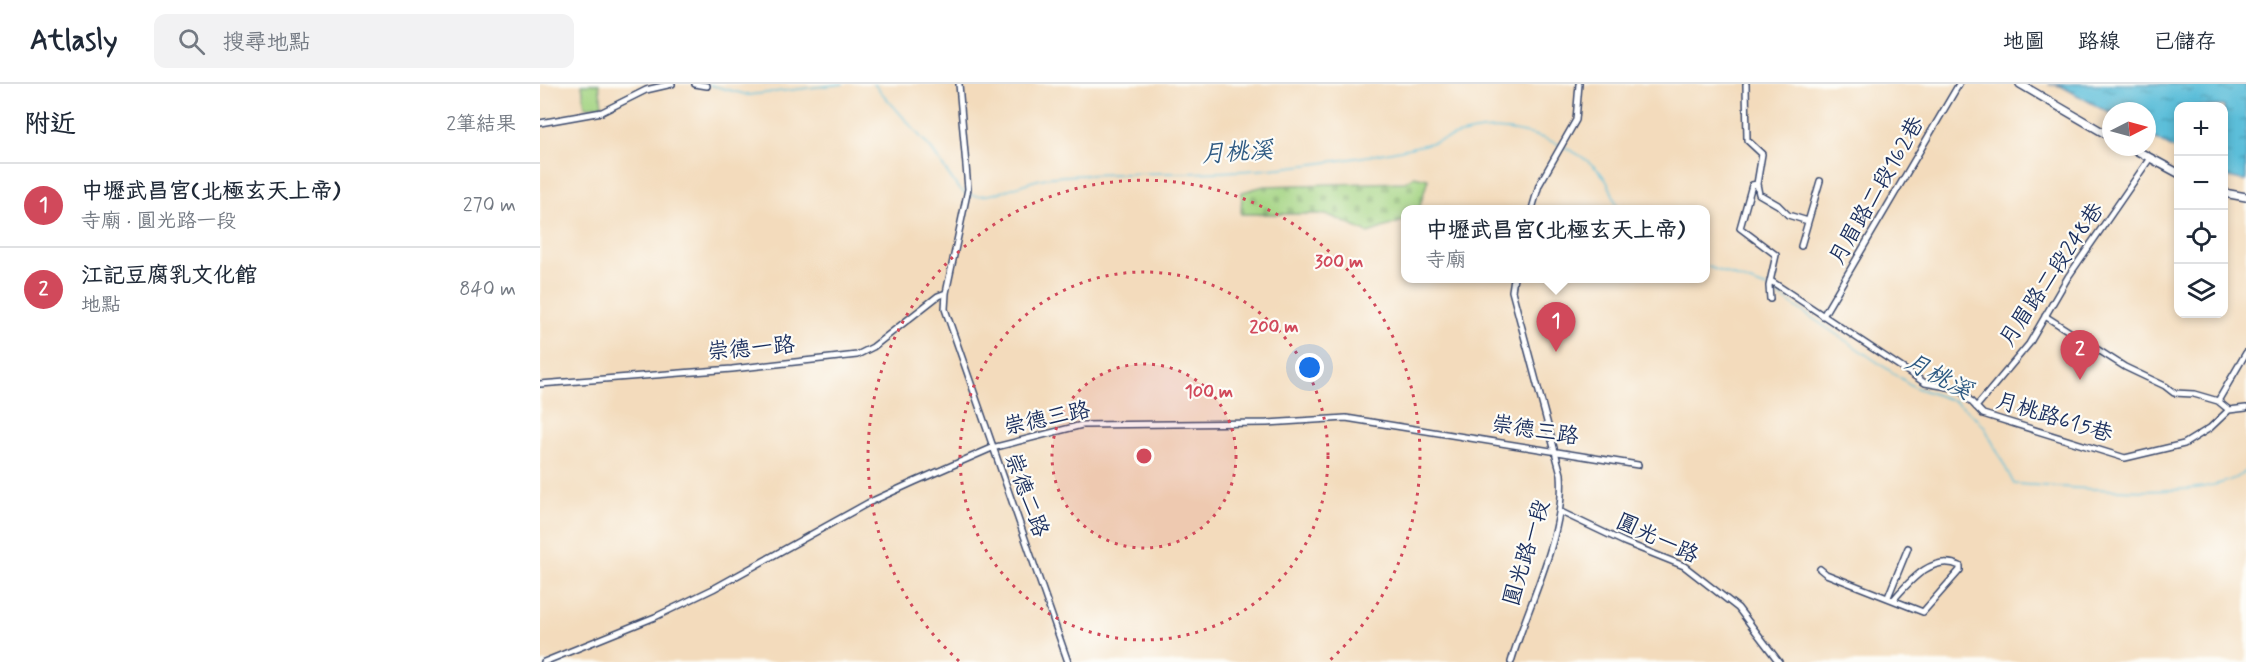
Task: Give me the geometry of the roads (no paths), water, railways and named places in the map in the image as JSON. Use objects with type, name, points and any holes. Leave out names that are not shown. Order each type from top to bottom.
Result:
[{"type":"street","points":[[540,123],[602,112],[646,90],[672,84]]},
{"type":"street","points":[[695,84],[708,85]]},
{"type":"street","name":"崇德二路","points":[[959,84],[969,189],[946,293],[946,314],[1068,662]]},
{"type":"street","points":[[1533,205],[1539,184],[1565,143],[1576,120],[1579,84]]},
{"type":"street","points":[[1746,84],[1747,140],[1762,154],[1757,184],[1759,194],[1778,205],[1788,215],[1808,221]]},
{"type":"street","name":"月眉路二段162巷","points":[[1823,316],[1959,84]]},
{"type":"street","points":[[2020,84],[2102,132]]},
{"type":"street","points":[[2146,156],[2174,171]]},
{"type":"street","name":"月眉路二段248巷","points":[[1976,407],[2029,344],[2068,277],[2150,158]]},
{"type":"street","points":[[1801,246],[1820,181]]},
{"type":"street","points":[[1757,184],[1752,185],[1740,228],[1776,255],[1770,283],[1770,299]]},
{"type":"street","points":[[2228,194],[2246,197]]},
{"type":"street","name":"圓光路一段","points":[[1511,662],[1561,512],[1561,474],[1512,291],[1513,283]]},
{"type":"street","name":"月桃路615巷","points":[[1770,283],[1925,383],[1959,389],[1983,414],[2125,458],[2184,444],[2210,428],[2229,410]]},
{"type":"street","name":"崇德一路","points":[[540,384],[732,369],[857,355],[873,347],[938,296],[946,293]]},
{"type":"street","points":[[2045,316],[2125,367],[2165,386],[2174,393],[2194,394],[2218,401],[2229,410],[2246,408]]},
{"type":"street","points":[[2218,401],[2246,353]]},
{"type":"street","name":"崇德三路","points":[[544,662],[655,617],[760,565],[868,503],[992,448],[1082,424],[1267,423],[1346,418],[1638,465]]},
{"type":"street","name":"圓光一路","points":[[1561,512],[1624,542],[1684,566],[1738,608],[1779,662]]},
{"type":"street","points":[[1891,598],[1908,548]]},
{"type":"street","points":[[1820,569],[1826,574],[1926,612],[1960,570],[1960,566],[1952,563],[1929,567],[1891,598]]},
{"type":"water","points":[[2048,84],[2246,84],[2246,181],[2228,177],[2228,102],[2174,102],[2174,149],[2156,139],[2156,102],[2102,102],[2102,109],[2061,86]]},
{"type":"waterway","name":"月桃溪","points":[[710,85],[748,95],[843,84]]},
{"type":"waterway","name":"月桃溪","points":[[874,84],[932,150],[958,188],[965,193]]},
{"type":"waterway","name":"月桃溪","points":[[969,195],[990,195],[1032,181],[1053,177],[1223,172],[1314,164],[1381,154],[1470,132],[1494,129],[1531,134],[1579,155],[1602,174],[1616,205]]},
{"type":"waterway","name":"月桃溪","points":[[1710,267],[1767,288]]},
{"type":"waterway","name":"月桃溪","points":[[1771,290],[1914,387],[1954,401],[1966,409],[1984,426],[2014,484],[2136,491],[2170,490],[2228,481],[2246,471]]},
{"type":"place","name":"中壢武昌宮(北極玄天上帝)","points":[[1556,352]]},
{"type":"place","name":"江記豆腐乳文化館","points":[[2080,380]]}]
